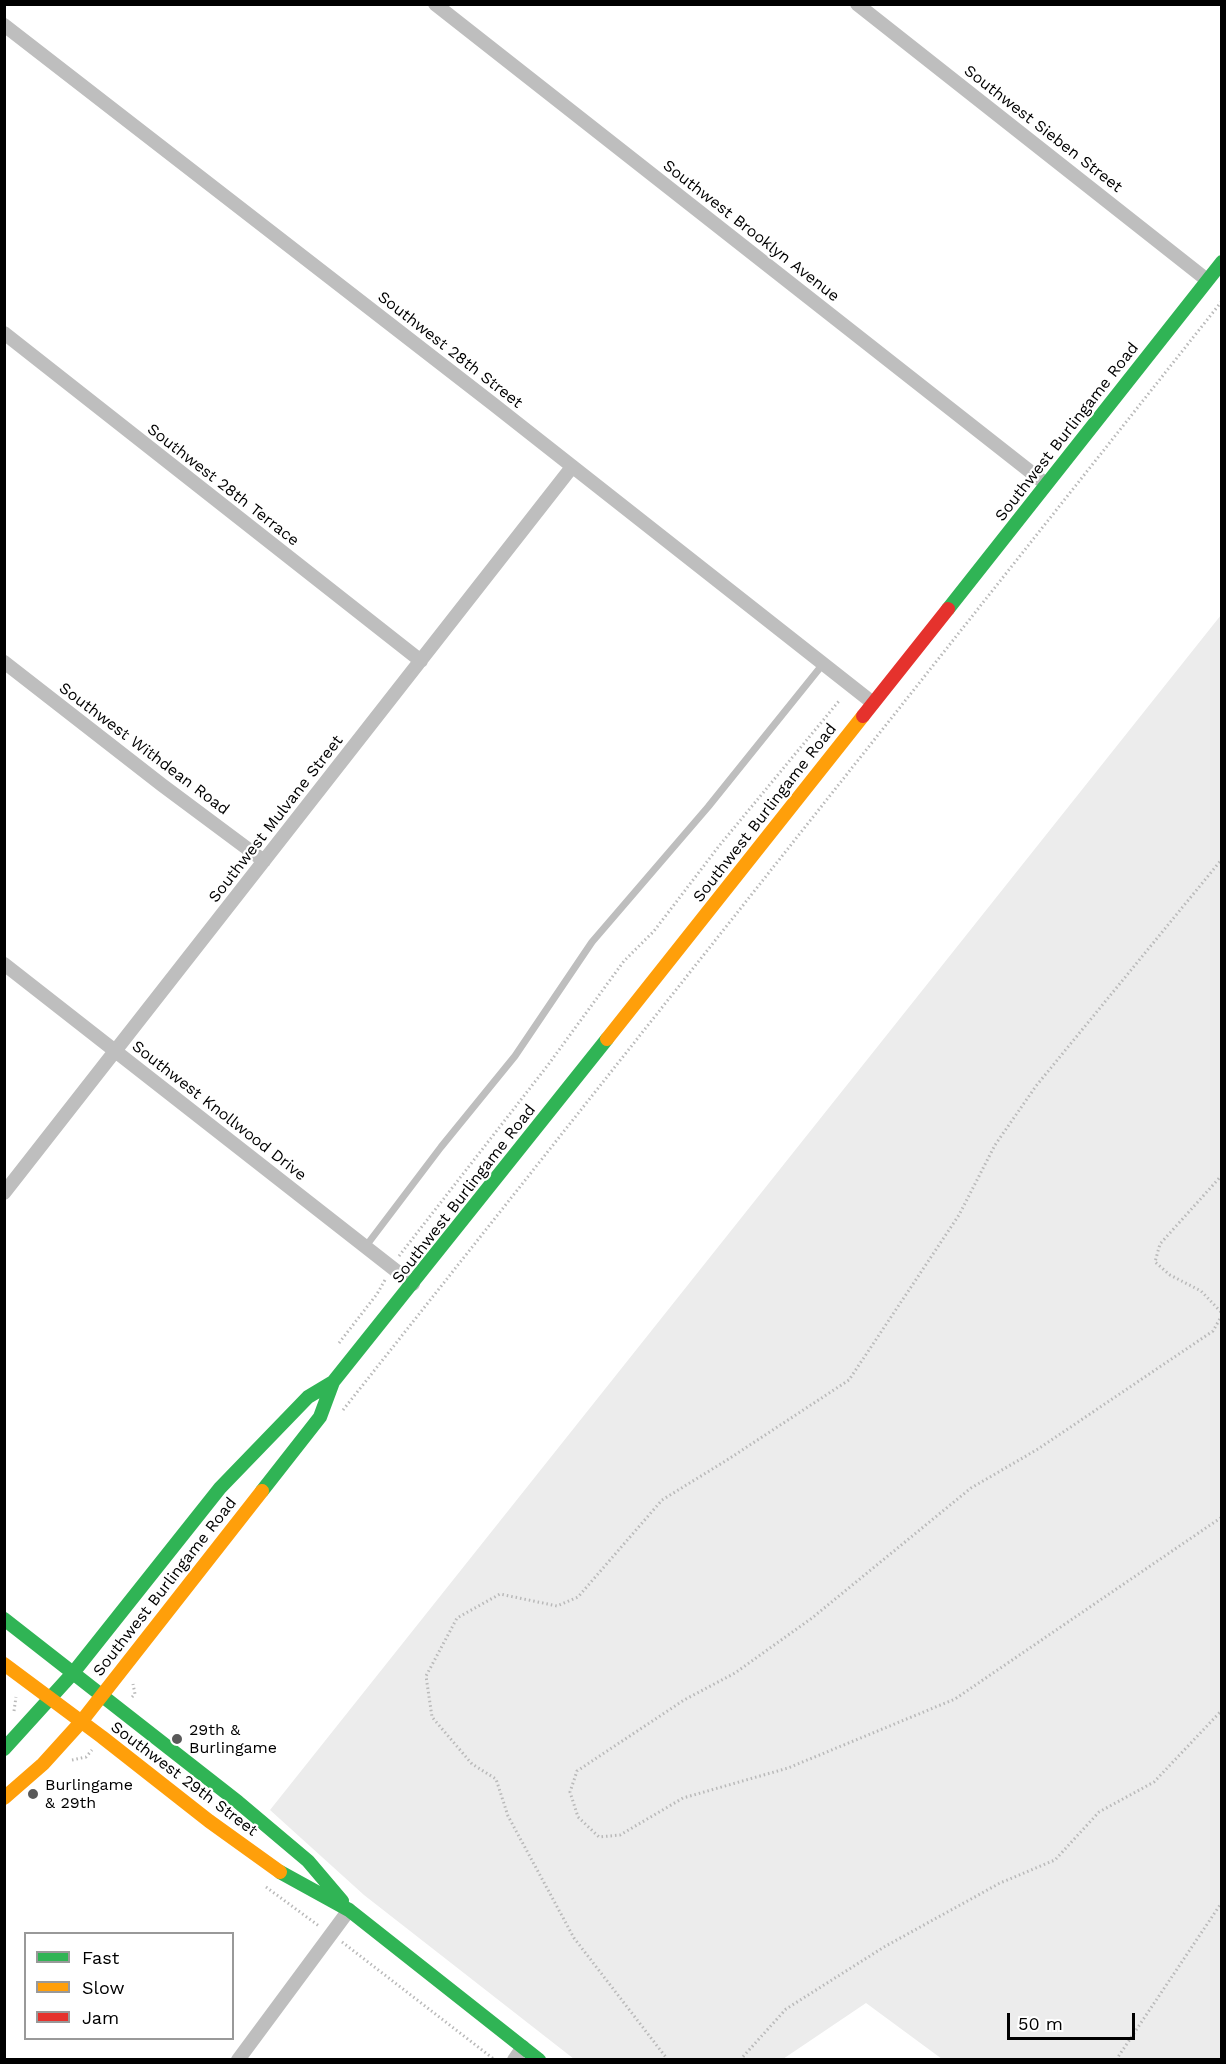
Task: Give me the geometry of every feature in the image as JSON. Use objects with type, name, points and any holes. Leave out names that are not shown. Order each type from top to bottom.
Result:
[{"type":"main road","name":"Southwest Burlingame Road","points":[[4,1798],[43,1764],[81,1722],[320,1417],[333,1382],[413,1284],[1221,262]]},
{"type":"main road","name":"Southwest Burlingame Road","points":[[4,1749],[73,1673],[220,1488],[308,1397],[333,1382]]},
{"type":"main road","name":"Southwest 29th Street","points":[[4,1619],[238,1802],[308,1861],[350,1910],[539,2060]]},
{"type":"main road","name":"Southwest 29th Street","points":[[4,1664],[209,1821],[288,1878],[350,1910]]},
{"type":"street","name":"Southwest Sieben Street","points":[[857,4],[1208,280]]},
{"type":"street","name":"Southwest Brooklyn Avenue","points":[[438,5],[1046,484]]},
{"type":"street","name":"Southwest 28th Street","points":[[4,25],[873,703]]},
{"type":"street","name":"Southwest 28th Terrace","points":[[4,333],[422,661]]},
{"type":"street","name":"Southwest Mulvane Street","points":[[4,1193],[572,467]]},
{"type":"street","name":"Southwest Withdean Road","points":[[4,662],[264,861]]},
{"type":"street","name":"Southwest Knollwood Drive","points":[[4,964],[413,1284]]},
{"type":"street","points":[[238,2060],[350,1910]]},
{"type":"street","points":[[514,2060],[523,2047]]},
{"type":"lane","points":[[366,1246],[441,1147],[515,1056],[592,942],[708,807],[823,664]]},
{"type":"path","points":[[337,1418],[1221,302]]},
{"type":"path","points":[[337,1346],[377,1294],[404,1247],[548,1065],[624,961],[654,931],[719,846],[839,701]]},
{"type":"path","points":[[668,2060],[574,1938],[508,1816],[496,1779],[472,1764],[432,1717],[426,1676],[457,1618],[500,1594],[557,1606],[578,1597],[662,1500],[849,1380],[959,1215],[994,1145],[1080,1030],[1221,859]]},
{"type":"path","points":[[1221,1175],[1160,1244],[1155,1262],[1170,1275],[1201,1291],[1221,1314],[1213,1331],[1038,1449],[971,1488],[812,1618],[735,1673],[684,1700],[577,1771],[570,1792],[578,1817],[598,1837],[620,1835],[683,1798],[788,1768],[955,1699],[1221,1517]]},
{"type":"path","points":[[122,1711],[135,1694],[133,1682]]},
{"type":"path","points":[[13,1720],[15,1698],[28,1683]]},
{"type":"path","points":[[740,2060],[786,2009],[884,1947],[961,1904],[1000,1883],[1056,1860],[1098,1812],[1154,1782],[1221,1710]]},
{"type":"path","points":[[69,1761],[86,1757],[102,1737]]},
{"type":"path","points":[[265,1886],[292,1908],[332,1934],[495,2060]]},
{"type":"path","points":[[1116,2060],[1221,1902]]},
{"type":"shaded area","points":[[1221,615],[1221,2059],[942,2059],[866,2003],[783,2059],[574,2059],[364,1895],[270,1810]]},
{"type":"traffic: fast","points":[[948,609],[1222,262]]},
{"type":"traffic: fast","points":[[262,1491],[320,1417],[333,1382],[607,1039]]},
{"type":"traffic: fast","points":[[4,1749],[73,1673],[220,1488],[308,1397],[333,1382]]},
{"type":"traffic: fast","points":[[4,1619],[238,1802],[308,1861],[342,1901]]},
{"type":"traffic: fast","points":[[280,1872],[349,1910],[539,2060]]},
{"type":"traffic: slow","points":[[607,1039],[863,716]]},
{"type":"traffic: slow","points":[[4,1798],[43,1764],[81,1722],[262,1491]]},
{"type":"traffic: slow","points":[[4,1664],[209,1821],[280,1872]]},
{"type":"traffic: jam","points":[[863,716],[948,609]]},
{"type":"place","name":"29th & Burlingame","points":[[177,1739]]},
{"type":"place","name":"Burlingame & 29th","points":[[33,1794]]}]
